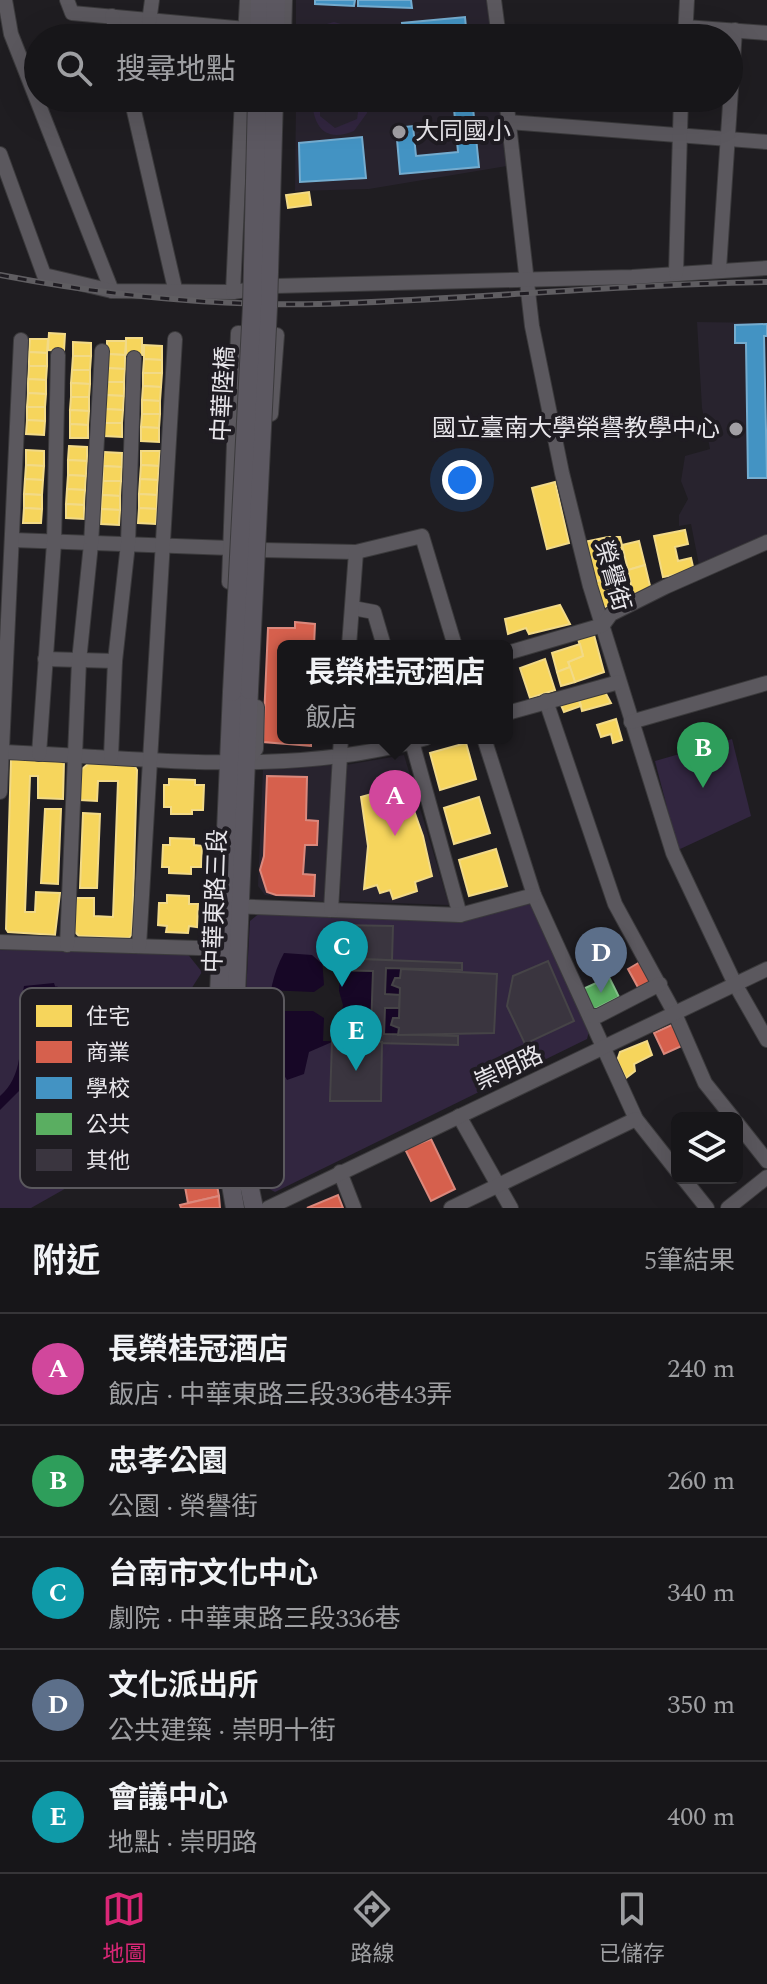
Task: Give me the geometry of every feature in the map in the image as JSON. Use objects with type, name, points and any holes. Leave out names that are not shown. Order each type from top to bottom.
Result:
[{"type":"main road","points":[[253,24],[260,0]]},
{"type":"main road","points":[[275,24],[276,0]]},
{"type":"main road","name":"中華陸橋","points":[[241,691],[257,112]]},
{"type":"main road","name":"中華陸橋","points":[[241,691],[268,307],[274,112]]},
{"type":"main road","name":"中華東路三段","points":[[226,988],[241,691]]},
{"type":"main road","name":"中華東路三段","points":[[229,948],[230,988]]},
{"type":"main road","name":"中華東路三段","points":[[232,1188],[235,1208]]},
{"type":"main road","name":"中華東路三段","points":[[250,1188],[254,1208]]},
{"type":"street","points":[[5,0],[6,36],[24,79]]},
{"type":"street","points":[[67,0],[72,13],[165,24]]},
{"type":"street","points":[[149,22],[152,0]]},
{"type":"street","points":[[247,0],[249,24]]},
{"type":"street","points":[[284,24],[285,0]]},
{"type":"street","points":[[494,0],[497,24]]},
{"type":"street","points":[[686,24],[687,0]]},
{"type":"street","points":[[112,16],[114,24]]},
{"type":"street","points":[[743,31],[767,33]]},
{"type":"street","points":[[38,112],[112,291]]},
{"type":"street","points":[[134,112],[176,293]]},
{"type":"street","points":[[233,292],[241,112]]},
{"type":"street","points":[[275,286],[281,112]]},
{"type":"street","name":"榮譽街","points":[[507,112],[532,326],[562,473],[603,625],[673,853],[735,984],[767,1040]]},
{"type":"street","points":[[676,273],[680,112]]},
{"type":"street","points":[[719,269],[730,112]]},
{"type":"street","points":[[508,122],[767,142]]},
{"type":"street","points":[[0,154],[44,275],[112,291],[233,292],[275,286],[527,280],[767,268]]},
{"type":"street","points":[[238,333],[277,335],[262,550],[256,749],[237,762],[222,748],[238,333]]},
{"type":"street","points":[[139,946],[175,339]]},
{"type":"street","points":[[0,792],[21,340]]},
{"type":"street","points":[[67,945],[79,661],[91,544],[102,351]]},
{"type":"street","points":[[39,754],[54,543],[58,355]]},
{"type":"street","points":[[111,757],[115,661],[128,544],[134,358]]},
{"type":"street","points":[[262,550],[356,552],[422,536],[453,640]]},
{"type":"street","points":[[13,540],[230,548]]},
{"type":"street","points":[[513,651],[603,625],[611,614],[767,542]]},
{"type":"street","points":[[350,640],[356,552]]},
{"type":"street","points":[[353,608],[374,612],[382,640]]},
{"type":"street","points":[[45,659],[115,661]]},
{"type":"street","points":[[513,711],[619,682]]},
{"type":"street","points":[[631,722],[767,683]]},
{"type":"street","points":[[546,701],[615,904],[660,984],[705,1083],[728,1112]]},
{"type":"street","points":[[331,910],[340,744]]},
{"type":"street","points":[[2,752],[237,762],[339,755],[392,744]]},
{"type":"street","points":[[417,744],[460,915]]},
{"type":"street","points":[[486,744],[534,895],[636,1119],[671,1163]]},
{"type":"street","points":[[231,906],[460,915],[534,895]]},
{"type":"street","points":[[0,942],[229,948]]},
{"type":"street","name":"崇明路","points":[[268,1208],[767,969]]},
{"type":"street","points":[[591,1016],[598,1016],[660,984]]},
{"type":"street","points":[[459,1116],[511,1208]]},
{"type":"street","points":[[451,1208],[636,1119]]},
{"type":"street","points":[[743,1131],[767,1161]]},
{"type":"street","points":[[340,1172],[354,1208]]},
{"type":"street","points":[[728,1208],[767,1177]]},
{"type":"street","points":[[688,1184],[707,1208]]},
{"type":"shaded area","points":[[296,0],[489,0],[492,24],[296,24]]},
{"type":"shaded area","name":"大同國小","points":[[296,112],[501,112],[507,166],[369,189],[295,191]]},
{"type":"shaded area","points":[[314,112],[320,112],[320,116],[335,128],[357,119],[358,112],[367,112],[354,131],[335,135],[322,130]]},
{"type":"shaded area","name":"國立臺南大學榮譽教學中心","points":[[697,322],[767,323],[767,538],[700,570],[691,524],[679,526],[679,515],[688,499],[681,481],[685,456],[710,449],[702,408]]},
{"type":"shaded area","points":[[732,739],[751,816],[678,850],[655,761]]},
{"type":"shaded area","points":[[404,755],[449,905],[340,901],[346,765]]},
{"type":"shaded area","points":[[335,765],[329,902],[265,895],[258,886],[263,768]]},
{"type":"shaded area","points":[[530,904],[590,1028],[587,1039],[284,1188],[284,988],[246,988],[250,921],[262,911],[465,918]]},
{"type":"shaded area","points":[[0,950],[186,952],[202,972],[192,988],[20,988],[20,1188],[66,1188],[31,1208],[0,1208]]},
{"type":"shaded area","points":[[284,953],[312,955],[320,962],[334,958],[401,960],[400,978],[395,978],[392,984],[400,988],[399,1018],[393,1018],[391,1025],[399,1028],[399,1043],[332,1042],[309,1052],[304,1074],[287,1080],[284,1075],[284,988],[272,988]]},
{"type":"shaded area","points":[[54,983],[56,988],[24,988]]},
{"type":"shaded area","points":[[20,1052],[20,1090],[0,1110],[0,1096],[10,1085]]},
{"type":"pier","points":[[322,959],[401,960],[401,969],[386,969],[385,994],[400,995],[399,1008],[385,1009],[384,1033],[398,1035],[399,1043],[323,1041],[324,1018],[313,1011],[284,1011],[284,991],[314,992],[324,985]],"holes":[[[340,971],[372,972],[371,1031],[339,1030],[343,1005],[339,991]]]},
{"type":"building: 住宅","points":[[309,192],[311,205],[288,208],[286,195]]},
{"type":"building: 住宅","points":[[49,333],[65,334],[64,351],[48,350]]},
{"type":"building: 住宅","points":[[126,338],[142,338],[142,355],[126,355]]},
{"type":"building: 住宅","points":[[30,339],[48,339],[47,353],[29,352]]},
{"type":"building: 住宅","points":[[107,341],[126,341],[125,355],[107,354]]},
{"type":"building: 住宅","points":[[73,342],[91,343],[91,356],[73,356]]},
{"type":"building: 住宅","points":[[144,345],[162,346],[162,360],[144,359]]},
{"type":"building: 住宅","points":[[29,352],[47,353],[47,366],[29,366]]},
{"type":"building: 住宅","points":[[107,354],[125,355],[125,369],[106,368]]},
{"type":"building: 住宅","points":[[73,356],[91,356],[90,370],[72,370]]},
{"type":"building: 住宅","points":[[144,359],[162,360],[162,373],[143,373]]},
{"type":"building: 住宅","points":[[29,366],[47,366],[46,380],[28,379]]},
{"type":"building: 住宅","points":[[106,368],[125,369],[124,382],[106,382]]},
{"type":"building: 住宅","points":[[72,370],[90,370],[90,384],[71,383]]},
{"type":"building: 住宅","points":[[143,373],[162,373],[161,387],[143,386]]},
{"type":"building: 住宅","points":[[28,379],[46,380],[46,394],[28,393]]},
{"type":"building: 住宅","points":[[106,382],[124,382],[124,396],[105,395]]},
{"type":"building: 住宅","points":[[71,383],[90,384],[89,397],[71,397]]},
{"type":"building: 住宅","points":[[143,386],[161,387],[160,401],[142,400]]},
{"type":"building: 住宅","points":[[28,393],[46,394],[45,407],[27,407]]},
{"type":"building: 住宅","points":[[105,395],[124,396],[123,410],[105,409]]},
{"type":"building: 住宅","points":[[71,397],[89,397],[89,411],[70,410]]},
{"type":"building: 住宅","points":[[142,400],[160,401],[160,414],[142,414]]},
{"type":"building: 住宅","points":[[27,407],[45,407],[45,421],[27,420]]},
{"type":"building: 住宅","points":[[105,409],[123,410],[122,423],[104,423]]},
{"type":"building: 住宅","points":[[70,410],[89,411],[88,425],[70,424]]},
{"type":"building: 住宅","points":[[142,414],[160,414],[159,428],[141,427]]},
{"type":"building: 住宅","points":[[27,420],[45,421],[44,435],[26,434]]},
{"type":"building: 住宅","points":[[104,423],[122,423],[122,437],[104,436]]},
{"type":"building: 住宅","points":[[70,424],[88,425],[88,438],[70,438]]},
{"type":"building: 住宅","points":[[141,427],[159,428],[159,442],[141,441]]},
{"type":"building: 住宅","points":[[69,446],[87,447],[87,461],[68,460]]},
{"type":"building: 住宅","points":[[26,450],[44,451],[44,466],[26,465]]},
{"type":"building: 住宅","points":[[141,451],[160,451],[159,466],[141,465]]},
{"type":"building: 住宅","points":[[104,452],[122,453],[122,467],[103,466]]},
{"type":"building: 住宅","points":[[68,460],[87,461],[86,476],[68,475]]},
{"type":"building: 住宅","points":[[26,465],[44,466],[43,480],[25,479]]},
{"type":"building: 住宅","points":[[141,465],[159,466],[158,480],[140,479]]},
{"type":"building: 住宅","points":[[103,466],[122,467],[121,481],[103,481]]},
{"type":"building: 住宅","points":[[68,475],[86,476],[85,490],[67,489]]},
{"type":"building: 住宅","points":[[25,479],[43,480],[42,495],[24,494]]},
{"type":"building: 住宅","points":[[140,479],[158,480],[157,495],[139,494]]},
{"type":"building: 住宅","points":[[103,481],[121,481],[120,496],[102,495]]},
{"type":"building: 住宅","points":[[555,482],[569,543],[547,549],[532,488]]},
{"type":"building: 住宅","points":[[67,489],[85,490],[84,505],[66,504]]},
{"type":"building: 住宅","points":[[24,494],[42,495],[42,509],[24,508]]},
{"type":"building: 住宅","points":[[139,494],[157,495],[157,509],[139,508]]},
{"type":"building: 住宅","points":[[102,495],[120,496],[120,510],[101,509]]},
{"type":"building: 住宅","points":[[66,504],[84,505],[84,519],[66,518]]},
{"type":"building: 住宅","points":[[24,508],[42,509],[41,523],[23,523]]},
{"type":"building: 住宅","points":[[139,508],[157,509],[156,524],[138,523]]},
{"type":"building: 住宅","points":[[101,509],[120,510],[119,525],[101,524]]},
{"type":"building: 住宅","points":[[685,530],[688,544],[675,547],[678,561],[691,558],[694,571],[663,577],[654,536]]},
{"type":"building: 住宅","points":[[620,537],[623,549],[588,559],[584,542]]},
{"type":"building: 住宅","points":[[639,541],[645,565],[628,570],[622,545]]},
{"type":"building: 住宅","points":[[614,551],[614,576],[594,582],[588,559]]},
{"type":"building: 住宅","points":[[645,565],[651,590],[633,594],[628,570]]},
{"type":"building: 住宅","points":[[614,576],[621,601],[600,609],[594,582]]},
{"type":"building: 住宅","points":[[560,605],[570,624],[529,634],[526,628],[508,634],[505,619]]},
{"type":"building: 住宅","points":[[594,635],[604,672],[575,682],[568,662],[583,656],[578,639]]},
{"type":"building: 住宅","points":[[580,644],[583,656],[568,662],[570,667],[557,672],[552,653]]},
{"type":"building: 住宅","points":[[545,659],[555,690],[530,698],[520,668]]},
{"type":"building: 住宅","points":[[570,667],[575,682],[561,686],[557,672]]},
{"type":"building: 住宅","points":[[605,692],[611,703],[582,711],[579,698]]},
{"type":"building: 住宅","points":[[578,699],[581,706],[564,712],[561,705]]},
{"type":"building: 住宅","points":[[616,719],[622,740],[613,743],[611,734],[601,737],[597,725]]},
{"type":"building: 住宅","points":[[466,744],[476,779],[440,790],[430,753]]},
{"type":"building: 住宅","points":[[11,759],[64,761],[63,799],[38,798],[38,776],[30,776],[25,912],[35,912],[36,892],[60,893],[55,935],[8,932],[6,929]]},
{"type":"building: 住宅","points":[[89,763],[134,765],[137,770],[132,934],[129,938],[79,936],[74,931],[76,898],[94,898],[94,916],[113,917],[118,781],[98,781],[97,801],[80,800],[81,770]]},
{"type":"building: 住宅","points":[[401,774],[423,836],[432,876],[415,882],[417,891],[393,899],[390,890],[380,893],[377,885],[364,889],[368,846],[361,797],[379,792],[376,782]]},
{"type":"building: 住宅","points":[[169,779],[195,780],[195,785],[204,785],[203,810],[192,810],[192,814],[171,814],[171,807],[164,807],[164,785],[169,785]]},
{"type":"building: 住宅","points":[[479,797],[490,833],[454,844],[444,808]]},
{"type":"building: 住宅","points":[[45,809],[61,809],[58,884],[41,883]]},
{"type":"building: 住宅","points":[[83,813],[100,814],[97,888],[80,888]]},
{"type":"building: 住宅","points":[[170,838],[194,839],[194,845],[202,846],[201,867],[191,867],[191,874],[169,873],[169,867],[162,867],[163,845],[170,845]]},
{"type":"building: 住宅","points":[[496,849],[507,886],[469,896],[459,860]]},
{"type":"building: 住宅","points":[[167,895],[189,896],[189,904],[198,904],[197,927],[189,926],[188,933],[166,932],[167,926],[158,925],[159,903],[167,903]]},
{"type":"building: 住宅","points":[[647,1041],[652,1055],[634,1064],[635,1071],[626,1078],[617,1061],[620,1052]]},
{"type":"building: 商業","points":[[295,622],[315,624],[314,640],[277,640],[277,743],[263,742],[268,628],[295,628]]},
{"type":"building: 商業","points":[[267,776],[307,777],[306,820],[318,821],[317,845],[305,845],[303,874],[315,875],[314,896],[267,892],[260,870],[264,856]]},
{"type":"building: 商業","points":[[640,962],[653,983],[640,991],[628,969]]},
{"type":"building: 商業","points":[[676,1023],[684,1045],[664,1054],[654,1033]]},
{"type":"building: 商業","points":[[431,1139],[455,1189],[431,1201],[405,1149]]},
{"type":"building: 商業","points":[[185,1188],[217,1188],[219,1196],[188,1203]]},
{"type":"building: 商業","points":[[338,1195],[343,1208],[307,1208]]},
{"type":"building: 商業","points":[[219,1196],[220,1208],[181,1208],[180,1205]]},
{"type":"building: 學校","points":[[315,0],[355,0],[354,6],[315,4]]},
{"type":"building: 學校","points":[[358,0],[411,0],[412,8],[358,6]]},
{"type":"building: 學校","points":[[465,17],[466,24],[402,24]]},
{"type":"building: 學校","points":[[454,112],[473,112],[479,167],[400,174],[396,128],[413,126],[416,156],[458,152]]},
{"type":"building: 學校","points":[[362,137],[366,178],[300,182],[299,143]]},
{"type":"building: 學校","points":[[767,324],[767,336],[764,336],[767,478],[748,478],[746,343],[735,343],[735,325]]},
{"type":"building: 公共","points":[[609,977],[619,997],[593,1010],[583,989]]},
{"type":"building: 其他","points":[[339,925],[393,926],[392,960],[340,959]]},
{"type":"building: 其他","points":[[334,958],[462,963],[462,970],[386,968],[385,994],[400,995],[399,1008],[385,1008],[384,1034],[458,1036],[458,1045],[332,1042],[333,1030],[371,1031],[373,971],[334,970]]},
{"type":"building: 其他","points":[[548,961],[574,1021],[525,1044],[507,1006],[513,976]]},
{"type":"building: 其他","points":[[401,969],[497,974],[494,1033],[398,1035],[399,1028],[391,1025],[393,1018],[399,1018],[400,988],[392,985],[395,978],[400,978]]},
{"type":"building: 其他","points":[[332,1042],[382,1042],[381,1101],[330,1101]]},
{"type":"railway","points":[[0,275],[159,298],[279,304],[767,282]]},
{"type":"place","name":"大同國小","points":[[399,132]]},
{"type":"place","name":"國立臺南大學榮譽教學中心","points":[[736,429]]},
{"type":"place","name":"忠孝公園","points":[[703,788]]},
{"type":"place","name":"長榮桂冠酒店","points":[[395,836]]},
{"type":"place","name":"台南市文化中心","points":[[342,987]]},
{"type":"place","name":"文化派出所","points":[[601,993]]},
{"type":"place","name":"會議中心","points":[[356,1071]]}]
